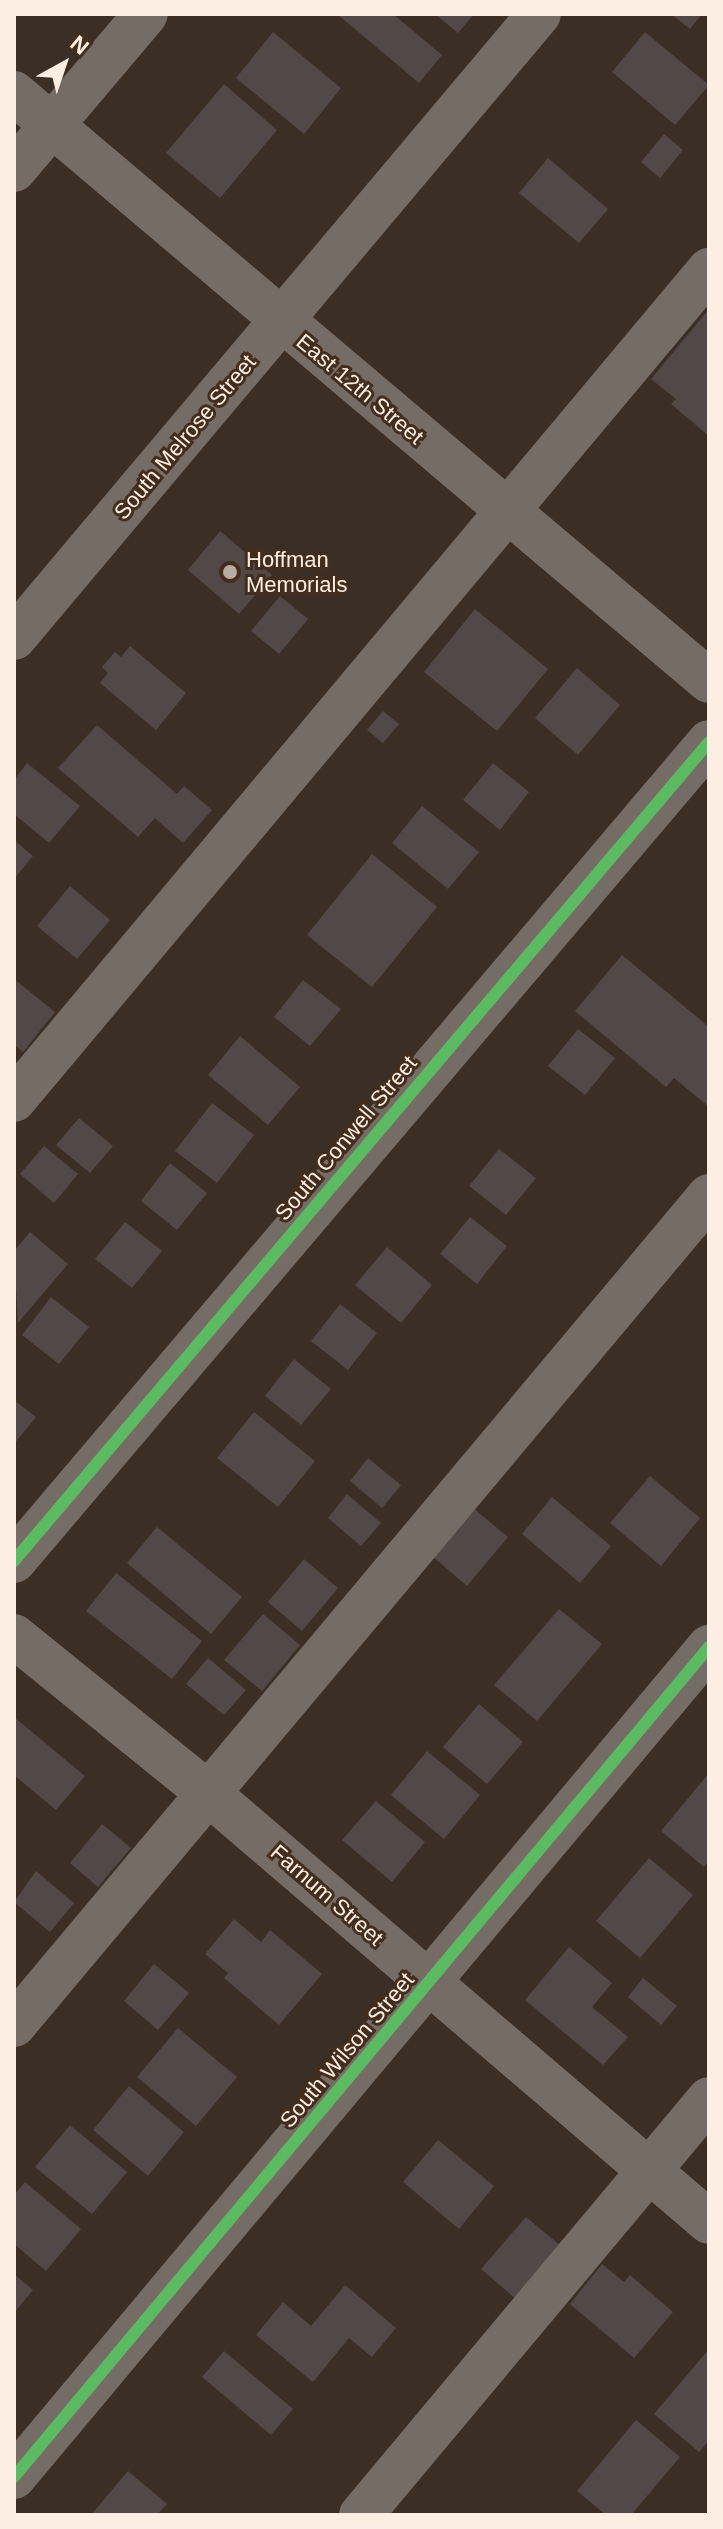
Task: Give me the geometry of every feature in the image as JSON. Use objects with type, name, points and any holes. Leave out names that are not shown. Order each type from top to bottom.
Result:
[{"type":"street","points":[[14,170],[146,14]]},
{"type":"street","name":"South Melrose Street","points":[[14,638],[539,14]]},
{"type":"street","name":"East 12th Street","points":[[14,93],[282,323],[709,681]]},
{"type":"street","points":[[14,1100],[508,514],[709,270]]},
{"type":"street","name":"South Conwell Street","points":[[14,1561],[709,742]]},
{"type":"street","points":[[14,2025],[709,1196]]},
{"type":"street","name":"Farnum Street","points":[[14,1636],[209,1794],[709,2222]]},
{"type":"street","name":"South Wilson Street","points":[[14,2477],[709,1647]]},
{"type":"street","points":[[361,2515],[709,2099]]},
{"type":"building","points":[[337,14],[393,14],[442,55],[419,83]]},
{"type":"building","points":[[435,14],[474,14],[458,33]]},
{"type":"building","points":[[671,14],[702,14],[690,29]]},
{"type":"building","points":[[273,32],[341,88],[304,134],[236,78]]},
{"type":"building","points":[[645,32],[709,85],[675,125],[612,72]]},
{"type":"building","points":[[224,84],[277,130],[220,198],[166,153]]},
{"type":"building","points":[[664,134],[683,150],[660,178],[641,162]]},
{"type":"building","points":[[548,158],[608,209],[579,243],[519,193]]},
{"type":"building","points":[[709,309],[709,436],[671,404],[676,399],[651,379]]},
{"type":"building","name":"Hoffman Memorials","points":[[220,531],[272,575],[239,614],[188,570]]},
{"type":"building","points":[[280,596],[308,619],[279,654],[251,631]]},
{"type":"building","points":[[475,609],[548,669],[497,731],[424,672]]},
{"type":"building","points":[[130,646],[186,693],[156,730],[100,683],[108,673],[102,667],[115,652],[121,657]]},
{"type":"building","points":[[577,668],[620,705],[578,755],[535,718]]},
{"type":"building","points":[[383,711],[399,724],[383,743],[367,730]]},
{"type":"building","points":[[97,725],[177,794],[184,786],[212,810],[183,843],[155,818],[138,837],[58,768]]},
{"type":"building","points":[[27,763],[80,806],[49,843],[14,814],[14,780]]},
{"type":"building","points":[[493,763],[529,792],[500,830],[463,800]]},
{"type":"building","points":[[422,806],[479,852],[448,889],[392,843]]},
{"type":"building","points":[[14,840],[33,856],[14,879]]},
{"type":"building","points":[[372,854],[437,907],[372,987],[307,935]]},
{"type":"building","points":[[70,886],[110,920],[77,959],[37,926]]},
{"type":"building","points":[[622,955],[709,1027],[709,1107],[674,1078],[666,1087],[575,1011]]},
{"type":"building","points":[[14,979],[55,1012],[23,1052],[14,1045]]},
{"type":"building","points":[[303,980],[341,1009],[310,1046],[274,1017]]},
{"type":"building","points":[[578,1029],[615,1058],[585,1095],[548,1066]]},
{"type":"building","points":[[240,1036],[300,1087],[268,1125],[208,1075]]},
{"type":"building","points":[[212,1103],[254,1135],[217,1183],[175,1151]]},
{"type":"building","points":[[79,1118],[113,1146],[90,1173],[56,1145]]},
{"type":"building","points":[[44,1146],[78,1174],[54,1203],[20,1174]]},
{"type":"building","points":[[499,1149],[536,1178],[506,1215],[469,1186]]},
{"type":"building","points":[[170,1163],[207,1193],[177,1230],[141,1201]]},
{"type":"building","points":[[470,1217],[507,1246],[477,1284],[440,1254]]},
{"type":"building","points":[[125,1222],[162,1251],[132,1288],[95,1259]]},
{"type":"building","points":[[30,1232],[68,1264],[18,1323],[14,1251]]},
{"type":"building","points":[[387,1247],[432,1285],[401,1323],[355,1285]]},
{"type":"building","points":[[51,1297],[89,1327],[59,1364],[22,1335]]},
{"type":"building","points":[[340,1304],[377,1333],[348,1370],[311,1341]]},
{"type":"building","points":[[294,1359],[331,1389],[301,1425],[265,1396]]},
{"type":"building","points":[[14,1400],[36,1417],[14,1444]]},
{"type":"building","points":[[254,1412],[315,1461],[278,1507],[217,1458]]},
{"type":"building","points":[[368,1458],[401,1485],[382,1508],[350,1481]]},
{"type":"building","points":[[650,1476],[700,1518],[661,1566],[610,1523]]},
{"type":"building","points":[[347,1494],[381,1523],[361,1546],[328,1518]]},
{"type":"building","points":[[552,1497],[611,1546],[580,1583],[522,1534]]},
{"type":"building","points":[[473,1508],[508,1537],[467,1586],[432,1556]]},
{"type":"building","points":[[157,1527],[242,1597],[211,1634],[127,1563]]},
{"type":"building","points":[[304,1559],[338,1588],[302,1631],[268,1602]]},
{"type":"building","points":[[116,1573],[202,1641],[172,1679],[86,1611]]},
{"type":"building","points":[[559,1609],[602,1644],[537,1721],[494,1685]]},
{"type":"building","points":[[263,1614],[300,1645],[262,1691],[224,1660]]},
{"type":"building","points":[[208,1658],[246,1690],[224,1715],[186,1684]]},
{"type":"building","points":[[479,1704],[523,1742],[487,1784],[443,1747]]},
{"type":"building","points":[[14,1717],[85,1776],[56,1810],[14,1775]]},
{"type":"building","points":[[427,1751],[480,1795],[444,1839],[391,1795]]},
{"type":"building","points":[[709,1773],[709,1860],[704,1867],[661,1831]]},
{"type":"building","points":[[376,1801],[425,1842],[392,1882],[342,1840]]},
{"type":"building","points":[[102,1824],[131,1848],[98,1887],[70,1863]]},
{"type":"building","points":[[649,1858],[693,1895],[640,1958],[596,1921]]},
{"type":"building","points":[[36,1871],[74,1903],[50,1932],[14,1902]]},
{"type":"building","points":[[234,1919],[261,1942],[270,1930],[322,1974],[279,2025],[224,1978],[228,1973],[205,1954]]},
{"type":"building","points":[[569,1947],[612,1983],[592,2007],[628,2037],[603,2065],[525,2000]]},
{"type":"building","points":[[154,1964],[189,1993],[158,2030],[124,2001]]},
{"type":"building","points":[[643,1978],[677,2006],[661,2025],[628,1997]]},
{"type":"building","points":[[178,2028],[237,2077],[196,2126],[137,2077]]},
{"type":"building","points":[[129,2086],[184,2132],[148,2176],[93,2130]]},
{"type":"building","points":[[70,2125],[127,2172],[92,2214],[35,2167]]},
{"type":"building","points":[[438,2140],[494,2186],[459,2229],[403,2182]]},
{"type":"building","points":[[25,2182],[81,2229],[46,2271],[14,2244],[14,2195]]},
{"type":"building","points":[[526,2217],[561,2246],[516,2299],[481,2269]]},
{"type":"building","points":[[602,2264],[624,2282],[630,2275],[673,2312],[634,2358],[570,2304]]},
{"type":"building","points":[[14,2274],[33,2290],[14,2313]]},
{"type":"building","points":[[345,2285],[396,2328],[372,2357],[349,2338],[313,2382],[256,2335],[283,2302],[311,2326]]},
{"type":"building","points":[[709,2349],[709,2440],[699,2452],[654,2414]]},
{"type":"building","points":[[224,2351],[293,2409],[271,2435],[202,2377]]},
{"type":"building","points":[[636,2420],[680,2457],[631,2515],[606,2515],[577,2491]]},
{"type":"building","points":[[128,2471],[167,2504],[157,2515],[91,2515]]},
{"type":"cycle path","points":[[14,1561],[709,742]]},
{"type":"cycle path","points":[[14,2477],[709,1647]]},
{"type":"place","name":"Hoffman Memorials","points":[[230,572]]}]
